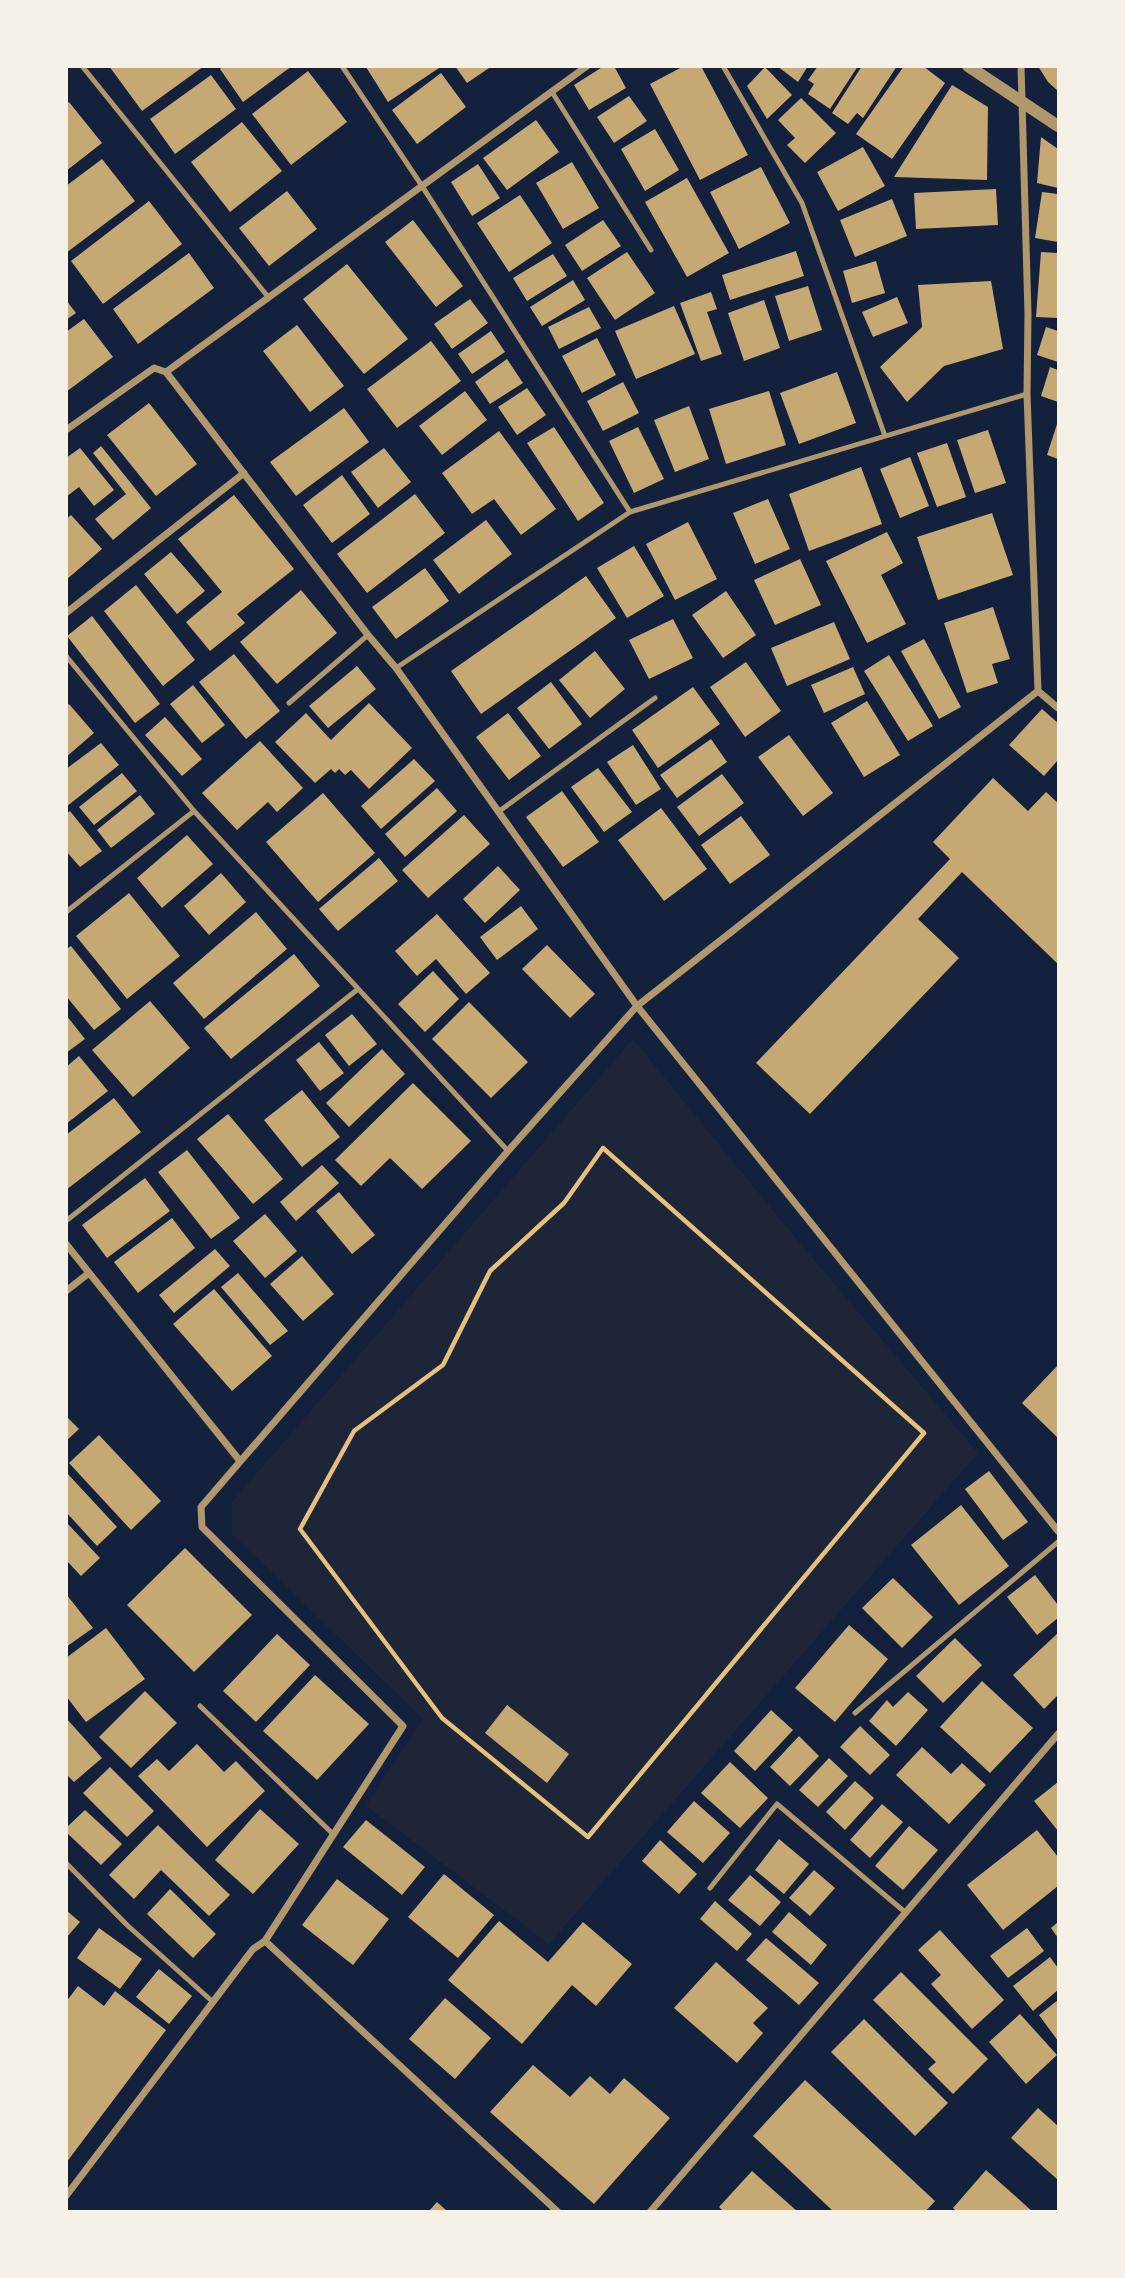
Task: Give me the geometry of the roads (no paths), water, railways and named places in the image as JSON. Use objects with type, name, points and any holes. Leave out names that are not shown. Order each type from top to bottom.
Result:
[{"type":"street","points":[[166,372],[586,66]]},
{"type":"street","points":[[968,66],[1059,126]]},
{"type":"street","points":[[1021,66],[1028,314],[1027,394],[1038,691],[1059,708]]},
{"type":"street","points":[[66,430],[154,368],[166,372],[396,668],[637,1006],[1059,1531]]},
{"type":"street","points":[[66,614],[244,473]]},
{"type":"street","points":[[66,2196],[253,1949],[265,1941],[403,1726],[202,1527],[201,1507],[637,1006],[1038,691]]},
{"type":"street","points":[[66,1244],[240,1461]]},
{"type":"street","points":[[66,1292],[89,1273]]},
{"type":"street","points":[[650,2211],[1059,1734]]},
{"type":"street","points":[[265,1941],[558,2211]]},
{"type":"lane","points":[[82,66],[269,298]]},
{"type":"lane","points":[[342,66],[422,186],[630,512]]},
{"type":"lane","points":[[723,66],[802,203],[885,436]]},
{"type":"lane","points":[[552,92],[650,250]]},
{"type":"lane","points":[[396,668],[630,512],[1027,394]]},
{"type":"lane","points":[[289,703],[368,635]]},
{"type":"lane","points":[[66,656],[194,811],[509,1151]]},
{"type":"lane","points":[[498,812],[655,698]]},
{"type":"lane","points":[[66,912],[194,811]]},
{"type":"lane","points":[[66,1221],[358,989]]},
{"type":"lane","points":[[855,1713],[1059,1542]]},
{"type":"lane","points":[[200,1706],[333,1834]]},
{"type":"lane","points":[[710,1888],[777,1804],[906,1913]]},
{"type":"lane","points":[[66,1863],[127,1925],[213,2002]]}]
